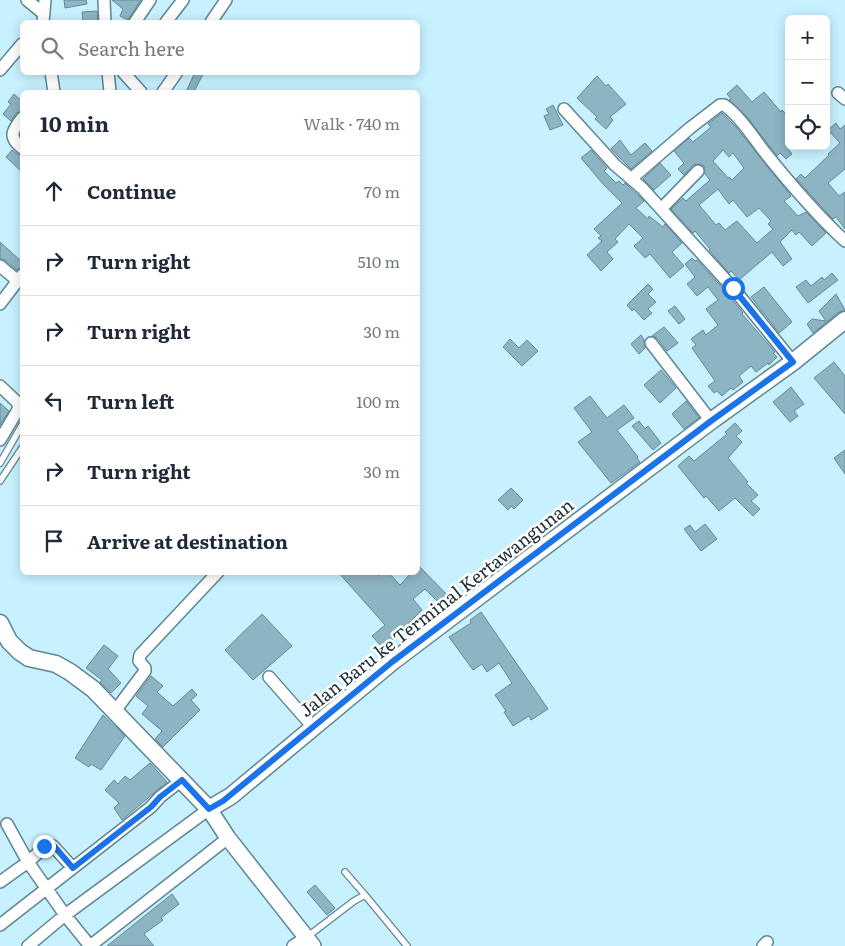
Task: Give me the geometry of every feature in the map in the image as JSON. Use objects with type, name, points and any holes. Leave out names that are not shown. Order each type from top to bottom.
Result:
[{"type":"main road","name":"Jalan Baru ke Terminal Kertawangunan","points":[[209,809],[231,796],[392,662],[711,421],[793,362],[845,320]]},
{"type":"main road","points":[[0,623],[9,641],[20,652],[29,658],[56,664],[93,689],[209,809]]},
{"type":"street","points":[[27,0],[43,20]]},
{"type":"street","points":[[43,20],[45,0]]},
{"type":"street","points":[[104,0],[105,20]]},
{"type":"street","points":[[136,20],[150,0]]},
{"type":"street","points":[[168,20],[183,0]]},
{"type":"street","points":[[212,20],[226,0]]},
{"type":"street","points":[[0,70],[20,46]]},
{"type":"street","points":[[51,75],[51,90]]},
{"type":"street","points":[[108,75],[110,90]]},
{"type":"street","points":[[127,75],[139,90]]},
{"type":"street","points":[[164,90],[175,75]]},
{"type":"street","points":[[632,178],[690,128],[720,105],[724,105],[742,123],[821,218],[845,241]]},
{"type":"street","points":[[564,110],[615,165],[632,178],[733,288],[793,362]]},
{"type":"street","points":[[20,121],[12,136],[20,146]]},
{"type":"street","points":[[661,209],[698,171]]},
{"type":"street","points":[[0,266],[20,278],[0,304]]},
{"type":"street","points":[[651,343],[711,421]]},
{"type":"street","points":[[0,386],[17,402],[19,408],[0,440]]},
{"type":"street","points":[[115,712],[145,671],[145,668],[139,661],[140,655],[215,575]]},
{"type":"street","points":[[269,677],[313,727]]},
{"type":"street","points":[[0,925],[151,807],[160,797],[182,780]]},
{"type":"street","points":[[28,946],[65,915],[209,809],[228,838],[310,942],[293,946]]},
{"type":"street","points":[[7,824],[28,862],[65,915],[90,946],[228,838]]},
{"type":"street","points":[[0,882],[28,862],[44,846],[50,844],[73,868]]},
{"type":"lane","points":[[0,463],[20,429]]},
{"type":"lane","points":[[0,481],[20,451]]},
{"type":"lane","points":[[345,872],[407,946]]},
{"type":"lane","points":[[310,942],[354,901],[365,895]]},
{"type":"building","points":[[64,0],[86,0],[87,4],[65,8]]},
{"type":"building","points":[[112,0],[141,0],[128,20],[120,16],[123,9]]},
{"type":"building","points":[[97,11],[98,20],[83,20],[82,12]]},
{"type":"building","points":[[194,75],[202,75],[195,90],[187,90]]},
{"type":"building","points":[[597,76],[606,86],[608,84],[626,104],[610,117],[613,120],[606,129],[595,119],[597,117],[577,98]]},
{"type":"building","points":[[737,85],[752,102],[764,92],[781,112],[782,110],[785,113],[785,150],[789,150],[792,154],[786,159],[780,153],[777,156],[747,117],[729,100],[731,99],[727,94]]},
{"type":"building","points":[[14,94],[20,99],[20,112],[16,113],[11,121],[3,114],[11,104],[8,102]]},
{"type":"building","points":[[553,105],[563,125],[550,130],[544,116],[549,114],[546,109]]},
{"type":"building","points":[[722,113],[736,127],[791,196],[784,201],[798,216],[806,212],[826,233],[812,246],[799,232],[796,235],[792,230],[780,242],[792,259],[783,266],[772,252],[739,280],[731,271],[729,273],[695,231],[693,233],[671,209],[683,198],[686,201],[710,180],[705,174],[704,166],[699,164],[693,165],[684,175],[678,169],[684,163],[674,151],[689,138],[693,142],[711,127],[708,124]],"holes":[[[723,150],[729,157],[733,153],[744,168],[732,180],[713,161]],[[718,189],[729,204],[733,200],[747,217],[759,208],[771,221],[768,224],[773,229],[757,243],[737,221],[725,230],[719,223],[716,225],[699,205]]]},
{"type":"building","points":[[836,123],[840,129],[845,125],[845,169],[828,183],[839,196],[845,192],[845,229],[836,217],[833,219],[796,179],[801,174],[805,178],[840,143],[830,132],[830,128]]},
{"type":"building","points":[[620,140],[631,155],[645,143],[652,151],[631,169],[611,149]]},
{"type":"building","points":[[12,150],[20,155],[20,170],[6,157]]},
{"type":"building","points":[[591,150],[607,168],[604,171],[616,183],[619,181],[623,185],[625,183],[644,201],[636,208],[648,219],[649,216],[663,227],[665,224],[682,243],[672,252],[684,266],[670,278],[650,254],[645,258],[634,246],[643,238],[629,224],[615,239],[618,242],[607,252],[613,259],[601,271],[587,255],[602,241],[598,238],[601,236],[594,229],[622,203],[581,158]]},
{"type":"building","points":[[660,163],[671,175],[654,190],[643,179]]},
{"type":"building","points":[[0,242],[20,260],[20,269],[17,270],[5,260],[0,259]]},
{"type":"building","points":[[692,258],[695,261],[697,260],[727,293],[742,314],[775,352],[773,353],[777,357],[769,365],[768,363],[756,372],[751,366],[739,376],[743,382],[733,390],[731,388],[722,396],[717,391],[714,393],[708,386],[715,381],[692,348],[696,345],[691,339],[703,330],[706,335],[718,325],[706,309],[718,300],[708,287],[697,296],[687,284],[695,277],[685,264]]},
{"type":"building","points":[[832,273],[838,280],[808,303],[796,287],[806,280],[811,286],[822,277],[824,280]]},
{"type":"building","points":[[648,284],[653,289],[648,294],[656,302],[648,309],[652,313],[644,320],[634,309],[632,311],[627,305]]},
{"type":"building","points":[[764,287],[792,322],[779,333],[751,297]]},
{"type":"building","points":[[836,294],[845,310],[839,312],[813,333],[807,324],[812,319],[826,321],[819,311]]},
{"type":"building","points":[[675,306],[685,319],[679,324],[668,311]]},
{"type":"building","points":[[664,327],[678,343],[667,351],[657,338],[652,336]]},
{"type":"building","points":[[641,335],[645,348],[639,354],[631,344]]},
{"type":"building","points":[[510,339],[519,348],[527,340],[538,351],[522,366],[503,347]]},
{"type":"building","points":[[834,362],[845,376],[845,414],[814,378]]},
{"type":"building","points":[[661,370],[676,388],[660,403],[644,385]]},
{"type":"building","points":[[791,387],[804,404],[794,411],[798,416],[790,422],[773,402]]},
{"type":"building","points":[[590,396],[607,418],[624,405],[634,418],[617,430],[640,462],[611,483],[578,442],[592,432],[574,408]]},
{"type":"building","points":[[686,401],[699,418],[684,429],[672,414]]},
{"type":"building","points":[[0,403],[9,411],[0,425]]},
{"type":"building","points":[[639,421],[645,429],[648,426],[661,443],[653,450],[632,426]]},
{"type":"building","points":[[735,423],[742,431],[736,436],[742,442],[728,458],[748,482],[746,483],[758,495],[751,501],[760,509],[753,516],[735,498],[719,511],[706,496],[704,498],[678,466],[689,456],[694,461],[727,434],[725,432]]},
{"type":"building","points":[[845,450],[845,474],[834,458]]},
{"type":"building","points":[[511,488],[523,500],[514,509],[511,506],[508,510],[498,500]]},
{"type":"building","points":[[705,524],[717,539],[701,551],[684,529],[690,525],[695,532]]},
{"type":"building","points":[[420,567],[453,601],[445,609],[425,589],[413,599],[422,610],[405,627],[412,634],[406,639],[400,633],[383,648],[372,636],[385,625],[341,575],[391,575],[400,585],[409,575],[420,575]]},
{"type":"building","points":[[481,612],[548,709],[531,720],[529,716],[513,726],[504,712],[506,711],[495,695],[512,683],[499,663],[487,672],[482,664],[473,670],[449,637],[471,623],[470,620]]},
{"type":"building","points":[[262,614],[292,646],[253,680],[225,650]]},
{"type":"building","points":[[104,645],[118,656],[108,669],[121,683],[111,693],[100,682],[102,680],[86,668]]},
{"type":"building","points":[[151,676],[163,686],[157,692],[173,706],[192,689],[197,695],[191,700],[200,710],[163,747],[155,739],[162,731],[142,714],[148,706],[136,696]]},
{"type":"building","points":[[103,715],[125,736],[101,770],[91,764],[89,767],[75,758]]},
{"type":"building","points":[[150,763],[167,782],[122,820],[114,808],[119,803],[105,790],[114,780],[118,784],[125,776],[130,780]]},
{"type":"building","points":[[315,885],[335,908],[327,915],[307,892]]},
{"type":"building","points":[[172,894],[179,904],[161,918],[163,920],[144,934],[154,946],[107,946]]},
{"type":"route","points":[[44,846],[50,844],[54,846],[73,868],[151,807],[160,797],[182,780],[209,809],[231,796],[392,662],[711,421],[793,362],[733,288]]}]
